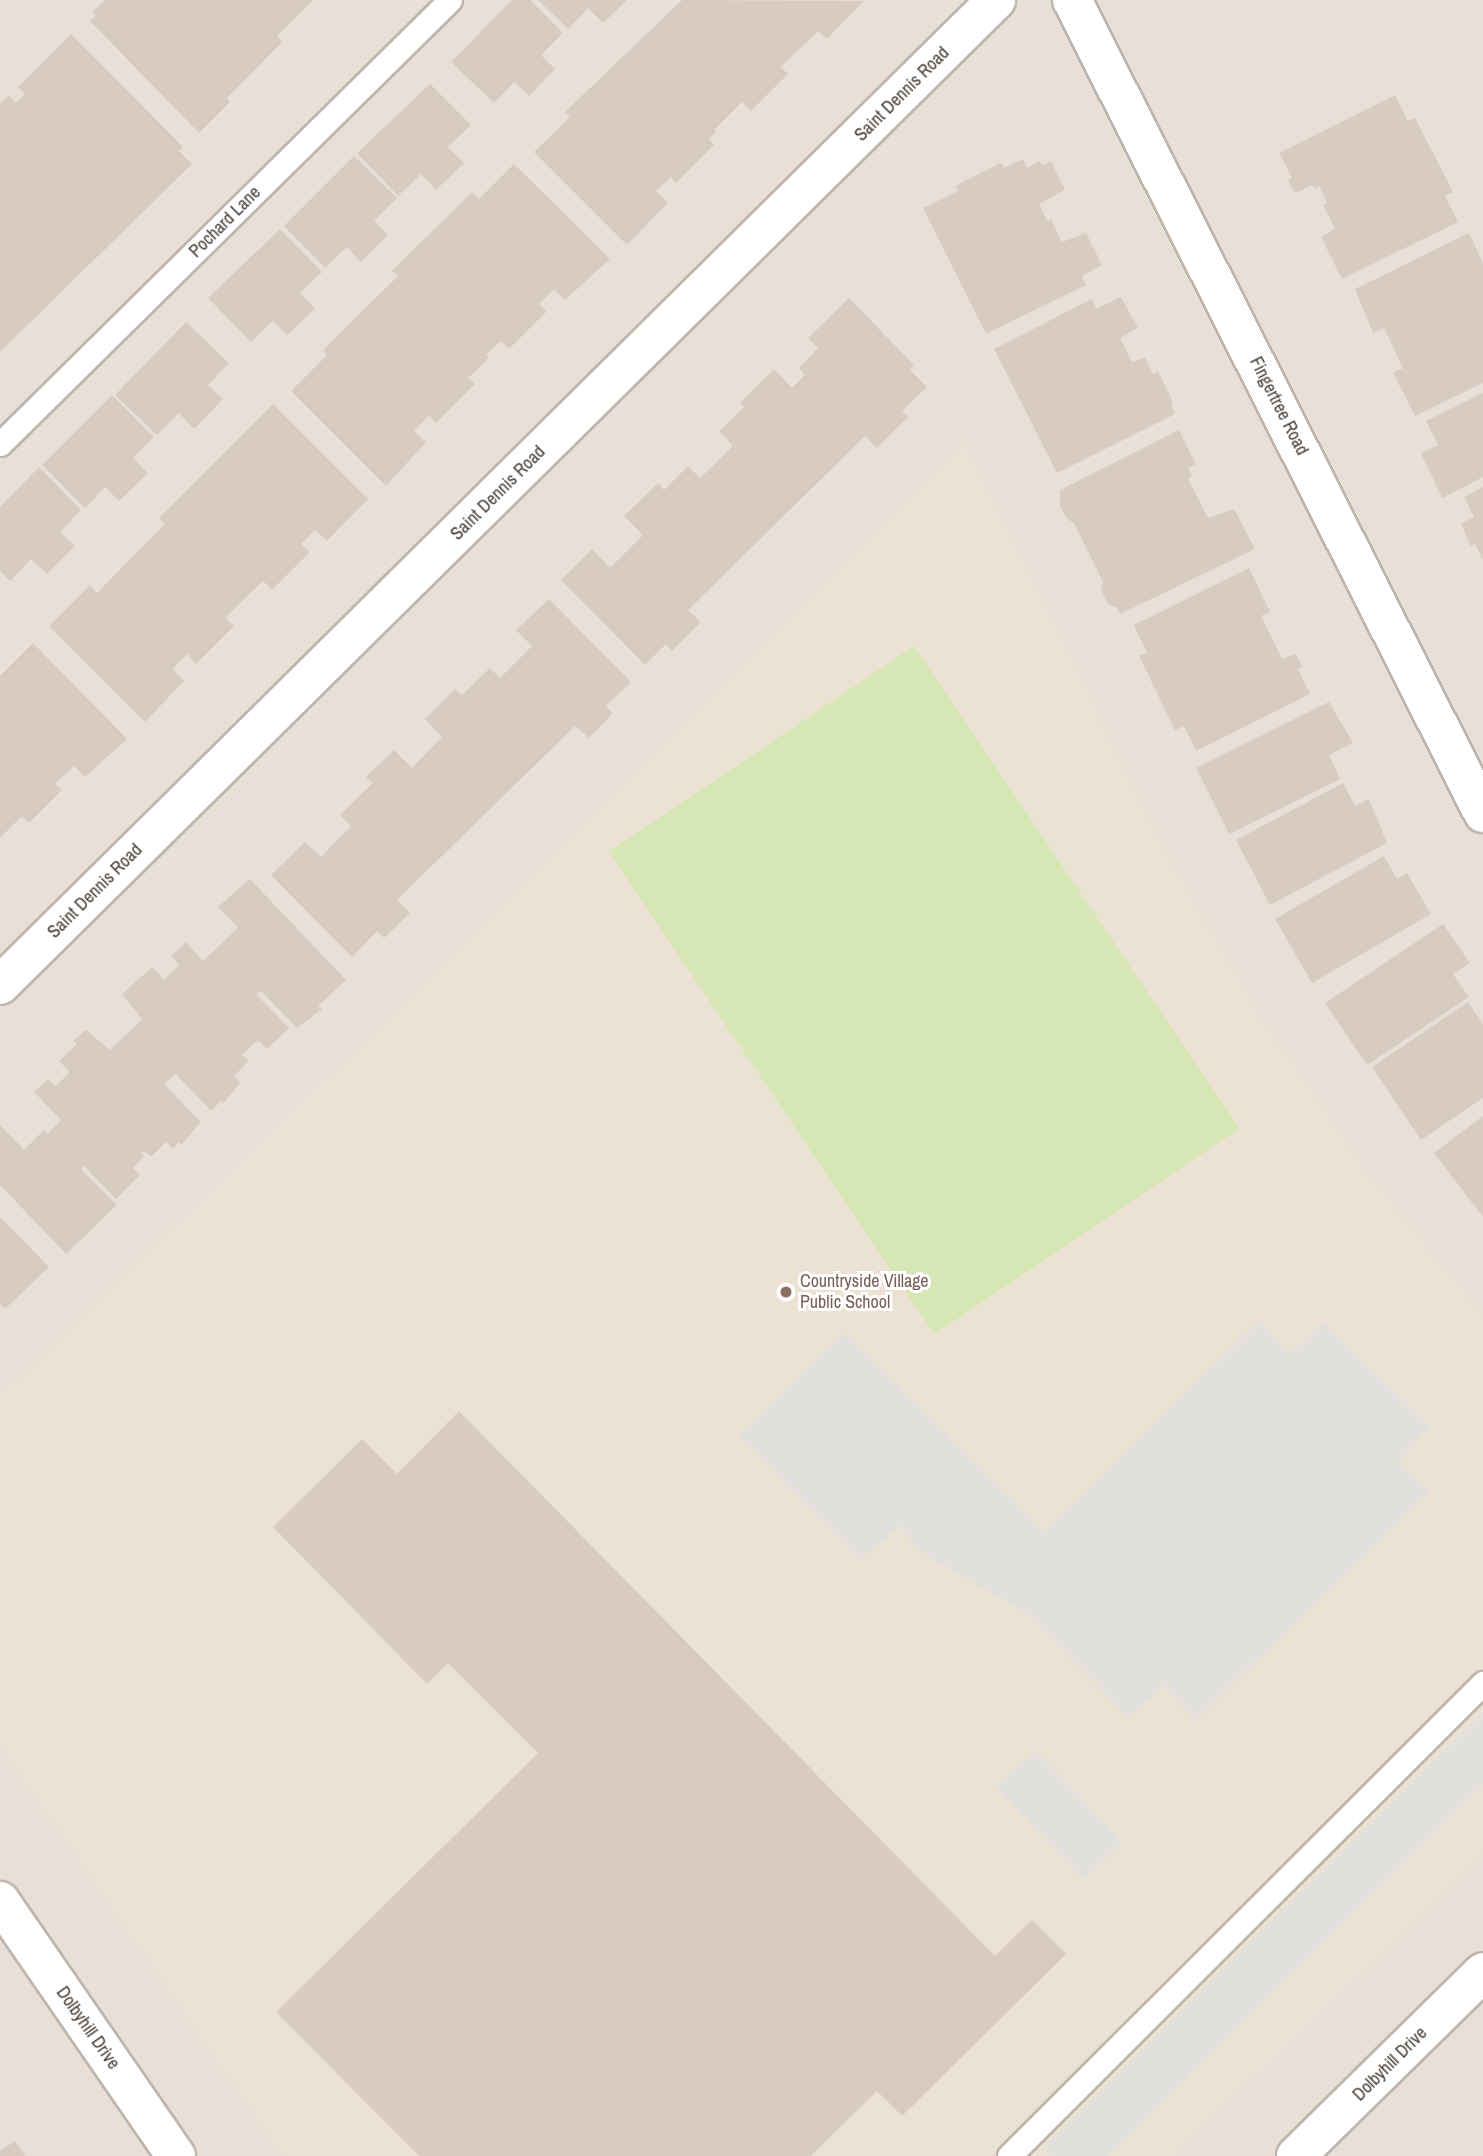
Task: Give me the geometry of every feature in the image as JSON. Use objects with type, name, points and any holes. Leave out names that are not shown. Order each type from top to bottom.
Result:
[{"type":"street","name":"Saint Dennis Road","points":[[0,985],[996,0]]},
{"type":"street","name":"Fingertree Road","points":[[1072,0],[1483,813]]},
{"type":"street","name":"Dolbyhill Drive","points":[[0,1901],[176,2156]]},
{"type":"street","name":"Dolbyhill Drive","points":[[1296,2156],[1483,1972]]},
{"type":"lane","name":"Pochard Lane","points":[[0,444],[450,0]]},
{"type":"lane","points":[[1009,2156],[1483,1683]]},
{"type":"shaded area","points":[[0,0],[1483,0],[1483,2156],[0,2156]]},
{"type":"shaded area","name":"Countryside Village Public School","points":[[965,444],[1171,863],[1262,1020],[1375,1184],[1483,1316],[1483,1852],[1174,2156],[283,2156],[0,1744],[0,1396],[199,1205]]},
{"type":"shaded area","points":[[1259,1320],[1290,1353],[1323,1323],[1430,1426],[1399,1462],[1429,1492],[1195,1721],[1164,1686],[1128,1718],[1027,1614],[916,1549],[900,1526],[860,1560],[739,1436],[844,1333],[1045,1532]]},
{"type":"shaded area","points":[[1483,1712],[1483,1785],[1108,2156],[1049,2156],[1047,2143]]},
{"type":"shaded area","points":[[1036,1750],[1123,1843],[1083,1880],[997,1787]]},
{"type":"green space","points":[[914,646],[1239,1128],[934,1334],[609,852]]},
{"type":"building","points":[[105,0],[313,0],[277,36],[282,42],[227,98],[230,102],[199,133],[90,21],[96,16],[92,12]]},
{"type":"building","points":[[512,0],[530,0],[563,33],[541,55],[555,69],[529,96],[514,82],[494,103],[451,62]]},
{"type":"building","points":[[538,0],[627,0],[603,23],[588,8],[568,29]]},
{"type":"building","points":[[682,0],[864,1],[827,39],[818,31],[781,67],[788,74],[751,111],[742,102],[714,130],[716,132],[709,139],[714,145],[676,183],[671,177],[656,191],[668,203],[627,245],[534,152],[570,117],[565,112]]},
{"type":"building","points":[[71,34],[183,147],[179,151],[192,164],[0,352],[0,104],[9,95],[16,103],[25,94],[18,87]]},
{"type":"building","points":[[430,84],[471,125],[448,147],[464,163],[436,190],[421,174],[398,196],[357,153]]},
{"type":"building","points":[[1395,95],[1408,121],[1415,118],[1453,192],[1445,196],[1458,222],[1342,279],[1321,237],[1335,229],[1323,205],[1327,203],[1319,186],[1315,189],[1313,185],[1295,193],[1288,180],[1292,178],[1279,153]]},
{"type":"building","points":[[354,156],[397,198],[374,221],[388,235],[361,262],[347,247],[325,268],[284,226]]},
{"type":"building","points":[[1023,159],[1027,168],[1040,161],[1042,165],[1051,161],[1065,190],[1039,204],[1047,221],[1051,219],[1062,242],[1086,233],[1102,265],[1082,276],[1086,285],[986,334],[923,208],[958,191],[955,186],[1001,163],[1004,168]]},
{"type":"building","points":[[514,164],[610,259],[565,300],[554,289],[539,304],[547,311],[509,349],[501,341],[486,355],[489,358],[468,378],[475,384],[436,423],[429,415],[414,431],[426,442],[386,486],[291,391],[327,355],[323,350],[398,276],[392,271],[472,192],[479,199]]},
{"type":"building","points":[[280,229],[322,272],[300,293],[315,309],[287,335],[273,321],[251,342],[208,298]]},
{"type":"building","points":[[1469,233],[1483,263],[1483,383],[1415,416],[1393,373],[1403,368],[1384,328],[1373,333],[1355,289]]},
{"type":"building","points":[[1121,297],[1138,328],[1120,338],[1132,362],[1145,358],[1153,374],[1158,371],[1173,402],[1171,404],[1175,414],[1057,473],[994,349],[1092,299],[1096,309]]},
{"type":"building","points":[[849,298],[914,365],[910,370],[927,387],[902,411],[908,417],[877,448],[865,436],[688,610],[701,622],[672,651],[666,644],[645,665],[561,580],[592,549],[610,568],[643,535],[624,516],[658,483],[664,490],[688,466],[700,478],[733,446],[719,431],[744,407],[740,403],[774,369],[792,388],[805,375],[799,368],[818,348],[808,338]]},
{"type":"building","points":[[186,322],[229,363],[208,385],[223,399],[194,429],[179,413],[157,435],[115,395]]},
{"type":"building","points":[[1483,393],[1483,477],[1442,498],[1421,453],[1438,445],[1426,421]]},
{"type":"building","points":[[112,395],[154,437],[133,458],[148,473],[119,501],[105,487],[85,508],[42,465]]},
{"type":"building","points":[[273,404],[368,499],[327,541],[315,530],[301,544],[310,552],[272,590],[263,581],[225,618],[234,626],[196,664],[187,654],[173,669],[184,681],[145,722],[49,626],[90,585],[97,593],[165,524],[159,518]]},
{"type":"building","points":[[1179,430],[1196,465],[1188,468],[1192,476],[1188,479],[1208,518],[1234,509],[1255,549],[1120,614],[1116,607],[1108,604],[1101,590],[1103,582],[1074,523],[1067,519],[1060,506],[1060,490]]},
{"type":"building","points":[[39,467],[81,510],[60,532],[75,546],[47,574],[31,559],[10,581],[0,571],[0,507]]},
{"type":"building","points":[[1483,487],[1483,560],[1475,544],[1471,546],[1461,524],[1474,517],[1464,497]]},
{"type":"building","points":[[1249,568],[1270,612],[1261,616],[1282,659],[1296,654],[1303,667],[1298,669],[1310,694],[1196,751],[1184,726],[1175,730],[1139,656],[1147,653],[1134,625]]},
{"type":"building","points":[[549,599],[631,682],[606,706],[613,713],[589,738],[575,726],[397,900],[410,913],[384,938],[377,931],[352,957],[271,875],[305,842],[321,857],[351,826],[340,815],[373,783],[366,777],[394,750],[412,768],[442,737],[425,719],[455,689],[462,695],[490,668],[500,678],[532,646],[516,630]]},
{"type":"building","points":[[33,643],[127,739],[85,777],[74,766],[55,784],[62,790],[29,823],[22,816],[0,838],[0,676]]},
{"type":"building","points":[[1329,702],[1353,743],[1329,755],[1340,779],[1229,834],[1196,768]]},
{"type":"building","points":[[1343,783],[1355,806],[1369,799],[1387,843],[1270,905],[1236,840]]},
{"type":"building","points":[[1384,856],[1397,879],[1407,873],[1431,914],[1312,983],[1275,919]]},
{"type":"building","points":[[250,879],[346,980],[318,1006],[322,1009],[297,1028],[261,991],[257,995],[289,1028],[267,1049],[258,1040],[242,1055],[249,1061],[234,1076],[240,1083],[223,1104],[221,1101],[211,1111],[176,1074],[164,1084],[201,1122],[181,1145],[179,1142],[173,1149],[166,1142],[151,1157],[144,1151],[141,1153],[144,1156],[133,1168],[140,1175],[116,1199],[84,1166],[81,1169],[117,1205],[66,1254],[0,1185],[0,1125],[24,1150],[44,1130],[47,1134],[61,1120],[34,1092],[48,1079],[56,1086],[70,1072],[59,1061],[77,1044],[73,1041],[86,1030],[110,1050],[142,1019],[122,994],[152,967],[164,980],[179,965],[171,956],[186,942],[203,961],[238,928],[218,907]]},
{"type":"building","points":[[1443,924],[1470,963],[1453,974],[1469,997],[1367,1065],[1325,1003]]},
{"type":"building","points":[[1468,1002],[1483,1025],[1483,1098],[1421,1140],[1372,1067]]},
{"type":"building","points":[[1483,1116],[1483,1217],[1434,1153]]},
{"type":"building","points":[[0,1217],[49,1267],[5,1309],[0,1304]]},
{"type":"building","points":[[459,1411],[995,1956],[1032,1920],[1066,1954],[902,2116],[877,2091],[811,2156],[419,2156],[276,2012],[538,1753],[448,1663],[427,1684],[273,1527],[362,1439],[397,1474]]},
{"type":"building","points":[[15,2141],[25,2156],[0,2156],[0,2151]]},
{"type":"place","name":"Countryside Village Public School","points":[[786,1292]]}]
